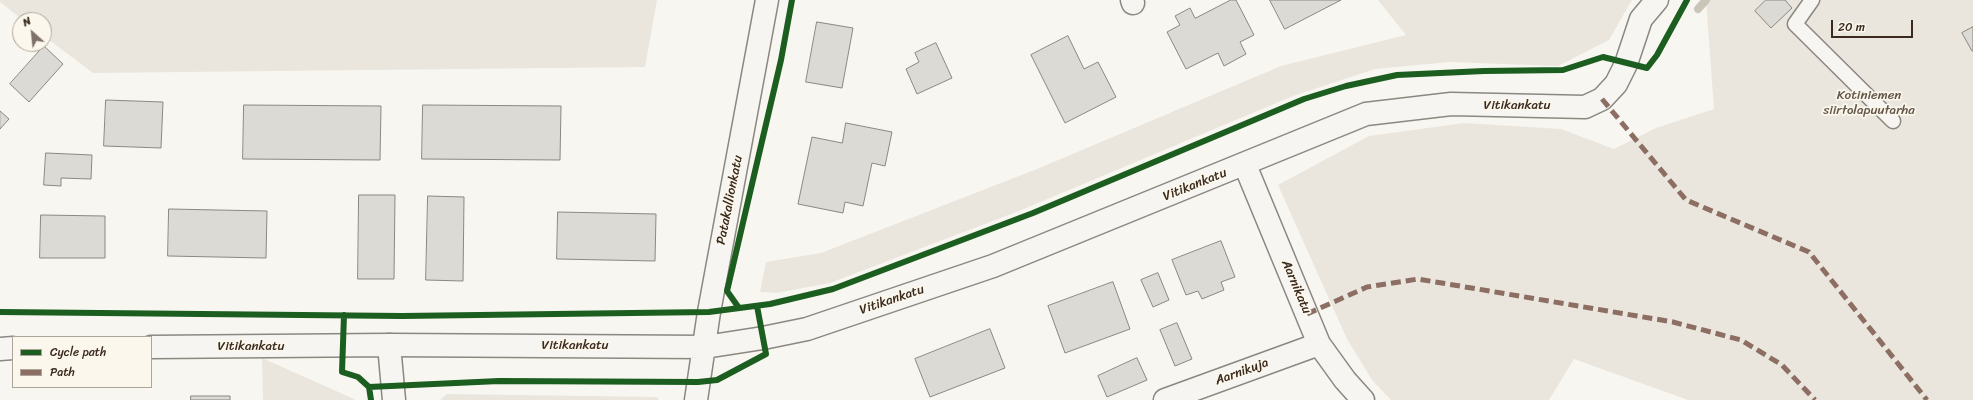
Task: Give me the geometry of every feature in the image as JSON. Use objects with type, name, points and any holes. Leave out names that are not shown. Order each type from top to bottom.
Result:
[{"type":"street","name":"Patakallionkatu","points":[[696,400],[709,312],[767,0]]},
{"type":"street","name":"Vitikankatu","points":[[152,348],[389,345],[705,347],[763,338],[807,329],[993,266],[1366,114],[1451,104],[1585,107],[1602,99],[1616,84],[1626,64],[1641,19],[1656,0]]},
{"type":"street","name":"Aarnikatu","points":[[1245,164],[1319,344],[1345,380],[1364,400]]},
{"type":"street","name":"Aarnikuja","points":[[1165,400],[1319,344]]},
{"type":"street","points":[[389,345],[394,400]]},
{"type":"street","points":[[0,349],[12,348]]},
{"type":"lane","points":[[1812,0],[1795,24],[1892,121]]},
{"type":"green space","points":[[0,0],[657,0],[645,67],[93,73],[52,42],[52,12],[13,12],[0,2]]},
{"type":"green space","points":[[1378,0],[1632,0],[1609,40],[1558,66],[1450,62],[1375,69],[1293,96],[1019,211],[830,283],[776,293],[760,292],[766,262],[821,253],[1037,169],[1281,66],[1406,35]]},
{"type":"green space","name":"Kotiniemen siirtolapuutarha","points":[[1706,0],[1973,0],[1973,400],[1688,400],[1574,359],[1549,400],[1391,400],[1372,380],[1347,339],[1278,185],[1369,136],[1464,123],[1561,129],[1614,149],[1656,128],[1714,109]]},
{"type":"green space","points":[[262,358],[354,399],[354,400],[263,400]]},
{"type":"green space","points":[[447,394],[657,397],[659,400],[440,400]]},
{"type":"building","points":[[1231,0],[1236,0],[1254,35],[1240,42],[1246,54],[1224,66],[1218,53],[1186,69],[1167,32],[1180,25],[1175,16],[1190,8],[1195,18]]},
{"type":"building","points":[[1270,0],[1341,0],[1285,29]]},
{"type":"building","points":[[1766,0],[1785,0],[1792,8],[1771,28],[1755,11]]},
{"type":"building","points":[[817,22],[853,28],[842,88],[806,82]]},
{"type":"building","points":[[1973,27],[1973,51],[1972,51],[1962,33]]},
{"type":"building","points":[[1068,36],[1084,69],[1098,62],[1116,97],[1065,123],[1031,55]]},
{"type":"building","points":[[936,43],[952,78],[917,94],[906,69],[919,62],[915,53]]},
{"type":"building","points":[[39,52],[50,52],[63,64],[29,102],[10,84]]},
{"type":"building","points":[[106,100],[163,102],[161,148],[104,146]]},
{"type":"building","points":[[244,105],[381,106],[380,160],[243,159]]},
{"type":"building","points":[[423,105],[561,106],[560,160],[422,159]]},
{"type":"building","points":[[0,111],[9,119],[0,129]]},
{"type":"building","points":[[846,123],[892,132],[885,166],[872,163],[863,206],[845,202],[843,213],[798,204],[812,137],[842,143]]},
{"type":"building","points":[[46,153],[92,155],[91,179],[61,178],[61,186],[44,185]]},
{"type":"building","points":[[359,195],[395,195],[394,279],[358,279]]},
{"type":"building","points":[[428,196],[464,197],[463,281],[426,280]]},
{"type":"building","points":[[169,209],[267,211],[266,258],[168,256]]},
{"type":"building","points":[[558,212],[656,214],[655,261],[557,259]]},
{"type":"building","points":[[41,215],[105,216],[105,258],[40,258]]},
{"type":"building","points":[[1221,241],[1235,277],[1221,282],[1224,290],[1202,299],[1198,291],[1186,295],[1172,260]]},
{"type":"building","points":[[1158,273],[1169,300],[1153,307],[1141,280]]},
{"type":"building","points":[[1113,282],[1130,329],[1065,353],[1048,306]]},
{"type":"building","points":[[1177,323],[1192,359],[1175,366],[1160,330]]},
{"type":"building","points":[[990,329],[1005,368],[930,397],[915,359]]},
{"type":"building","points":[[1137,358],[1147,380],[1107,397],[1098,376]]},
{"type":"building","points":[[191,396],[230,396],[230,400],[191,400]]},
{"type":"waterway","points":[[1698,9],[1706,0]]},
{"type":"marked path","points":[[1602,99],[1686,200],[1809,252],[1927,400]]},
{"type":"marked path","points":[[1307,314],[1367,287],[1418,279],[1673,322],[1741,340],[1782,365],[1815,400]]},
{"type":"cycle path","points":[[739,308],[727,291],[781,60],[792,0]]},
{"type":"cycle path","points":[[0,312],[402,316],[709,312],[770,304],[833,289],[1033,213],[1304,99],[1346,86],[1397,75],[1484,71],[1563,70],[1603,57],[1647,68],[1657,55],[1687,0]]},
{"type":"cycle path","points":[[371,400],[369,387],[499,381],[698,382],[717,380],[766,354],[757,306]]},
{"type":"cycle path","points":[[344,315],[342,372],[358,377],[369,387]]}]
